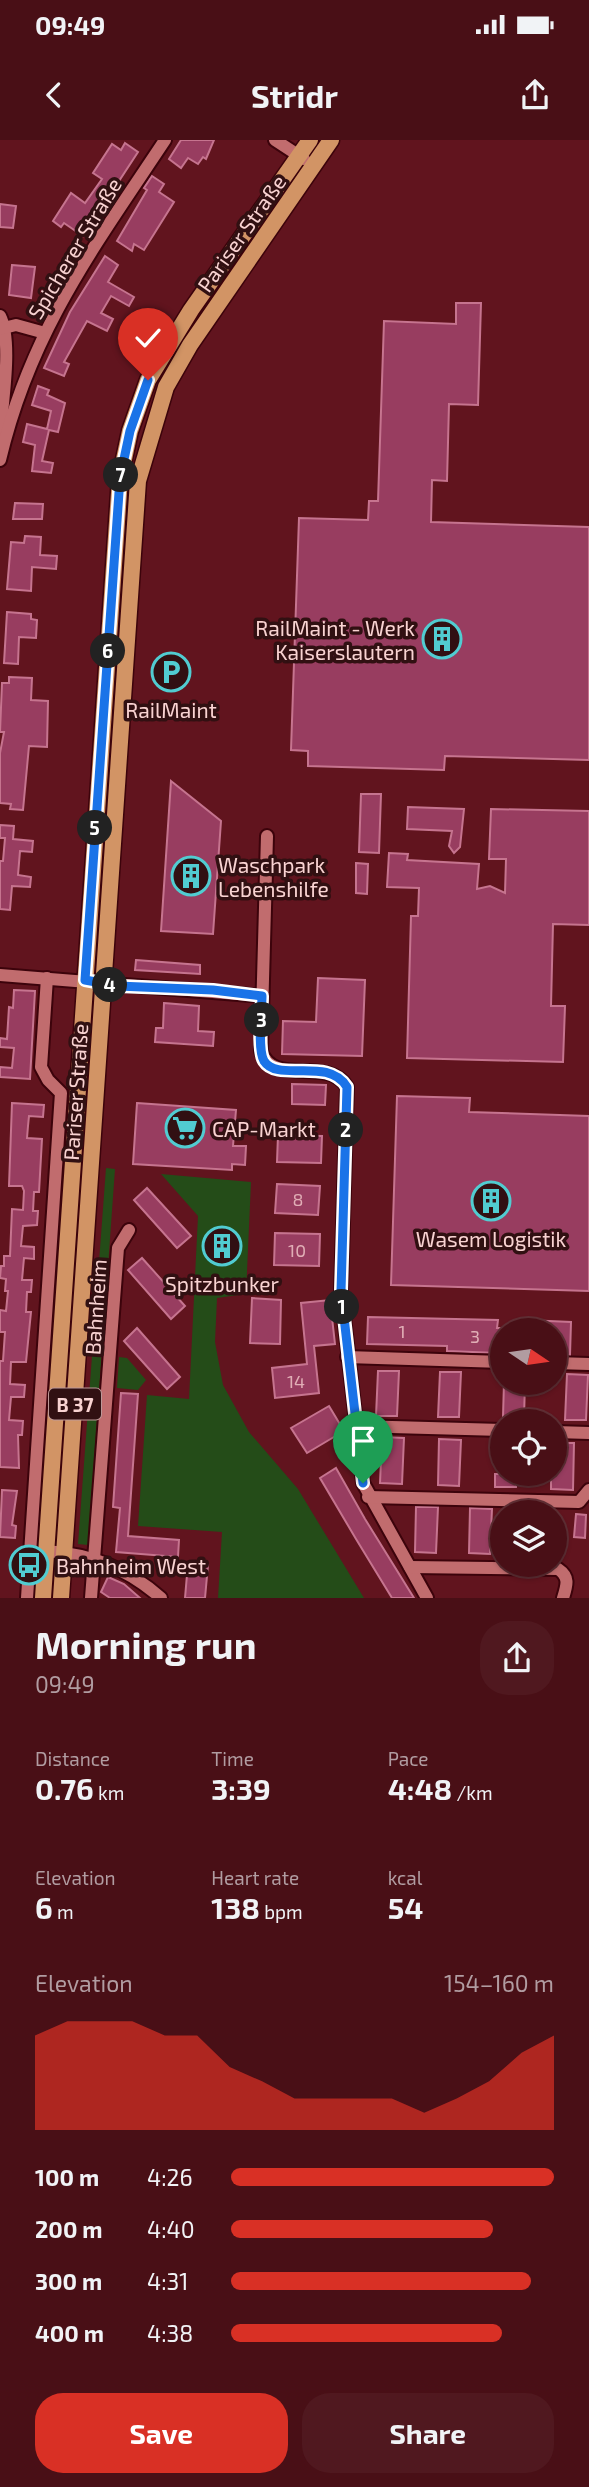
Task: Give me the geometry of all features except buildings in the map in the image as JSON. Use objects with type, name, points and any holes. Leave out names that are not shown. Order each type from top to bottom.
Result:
[{"type":"main road","name":"Pariser Straße","points":[[43,1598],[120,478],[130,431],[148,380],[173,337],[310,140]]},
{"type":"main road","name":"Pariser Straße","points":[[61,1598],[138,481],[166,387],[190,345],[331,140]]},
{"type":"street","name":"Spicherer Straße","points":[[0,460],[19,389],[45,332],[78,270],[165,140]]},
{"type":"street","points":[[275,140],[313,166]]},
{"type":"street","name":"Spicherer Straße","points":[[0,434],[2,324]]},
{"type":"street","points":[[2,324],[30,327],[45,332]]},
{"type":"street","points":[[267,836],[261,1051],[264,1062],[274,1069],[328,1072],[341,1077],[347,1087],[341,1291],[363,1483],[368,1497],[427,1598]]},
{"type":"street","points":[[0,975],[262,996]]},
{"type":"street","name":"Pariser Straße","points":[[26,1598],[61,1093],[48,1080],[41,1066],[47,978]]},
{"type":"street","name":"Bahnheim","points":[[95,1558],[118,1248],[130,1230]]},
{"type":"street","points":[[347,1357],[490,1362]]},
{"type":"street","points":[[567,1363],[589,1364]]},
{"type":"street","points":[[355,1426],[490,1430]]},
{"type":"street","points":[[567,1432],[589,1433]]},
{"type":"street","points":[[368,1497],[579,1502],[589,1490]]},
{"type":"street","points":[[46,1551],[95,1558],[141,1580],[161,1598]]},
{"type":"street","points":[[92,1598],[95,1558]]},
{"type":"street","points":[[410,1567],[558,1569],[565,1574],[568,1582],[563,1598]]},
{"type":"green space","points":[[106,1168],[115,1169],[88,1545],[78,1544]]},
{"type":"green space","points":[[161,1174],[251,1182],[246,1294],[217,1298],[215,1342],[223,1385],[249,1432],[298,1489],[364,1598],[218,1598],[222,1532],[138,1526],[147,1395],[189,1399],[198,1216]]},
{"type":"green space","points":[[119,1357],[127,1358],[146,1380],[138,1390],[117,1388]]},
{"type":"place","name":"RailMaint - Werk Kaiserslautern","points":[[442,639]]},
{"type":"place","name":"RailMaint","points":[[171,672]]},
{"type":"place","name":"Waschpark Lebenshilfe","points":[[191,876]]},
{"type":"place","name":"CAP-Markt","points":[[185,1128]]},
{"type":"place","name":"Wasem Logistik","points":[[491,1201]]},
{"type":"place","name":"Spitzbunker","points":[[222,1246]]},
{"type":"place","name":"Bahnheim West","points":[[29,1565]]},
{"type":"route","points":[[148,380],[130,431],[120,478],[85,980],[118,986],[213,990],[262,996],[261,1051],[264,1062],[274,1069],[328,1072],[341,1077],[347,1087],[341,1291],[363,1483]]}]
